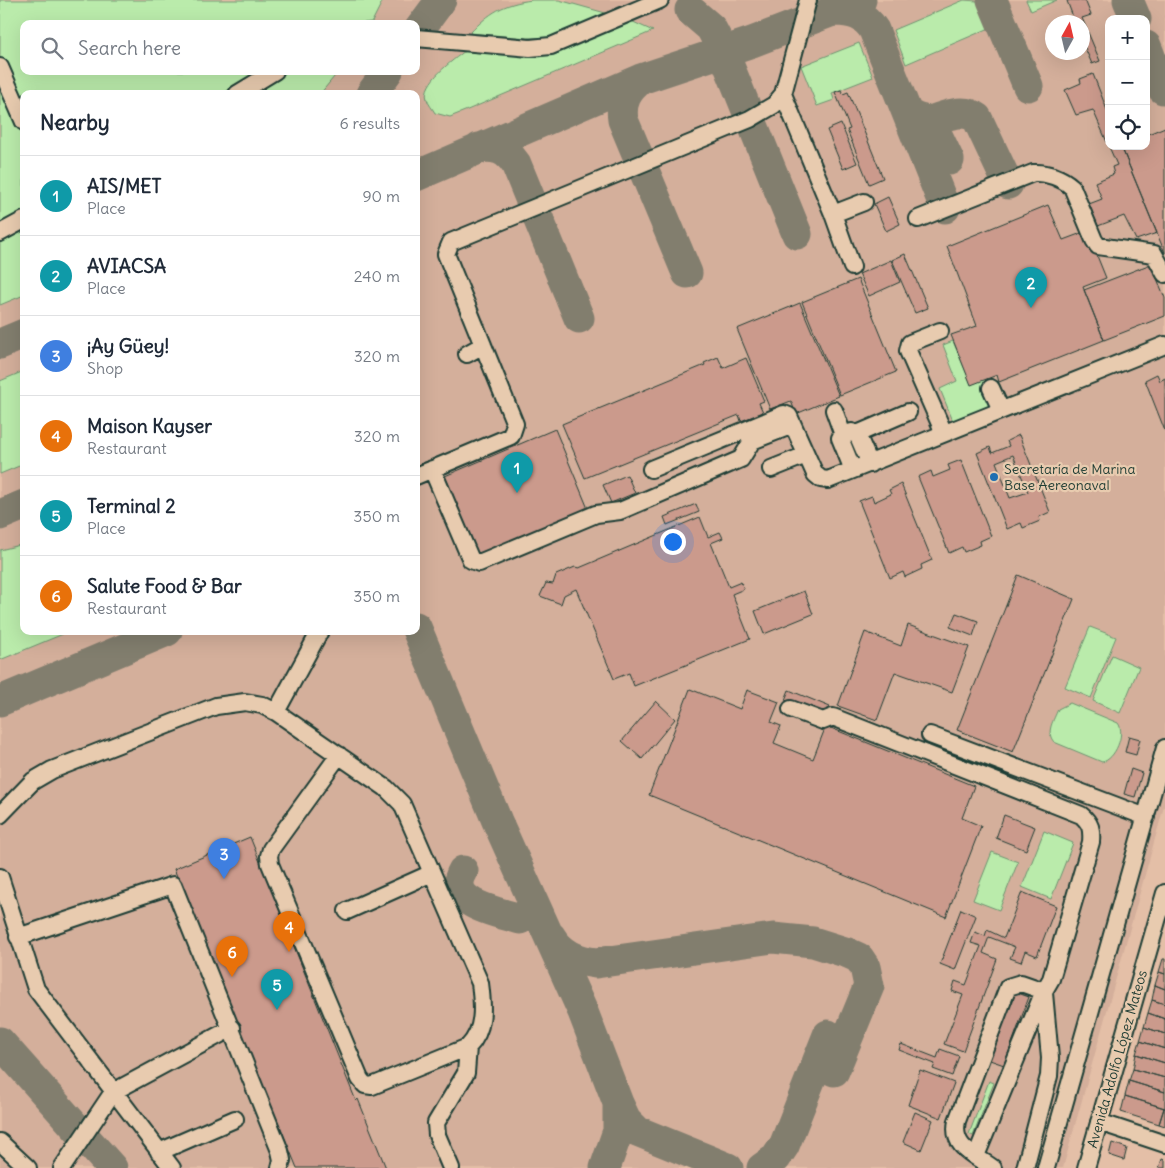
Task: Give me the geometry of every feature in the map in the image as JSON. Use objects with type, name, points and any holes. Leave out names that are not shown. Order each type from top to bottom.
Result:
[{"type":"street","points":[[420,38],[530,48],[551,46],[660,0]]},
{"type":"street","points":[[420,474],[511,436],[515,431],[515,424],[446,254],[451,242],[750,119],[774,105],[783,94],[808,0]]},
{"type":"street","points":[[0,67],[20,113]]},
{"type":"street","points":[[244,90],[268,75]]},
{"type":"street","points":[[783,94],[833,214],[852,267]]},
{"type":"street","points":[[918,218],[1033,174],[1041,173],[1066,181],[1072,187],[1098,246],[1154,254],[1165,274]]},
{"type":"street","points":[[833,214],[864,202]]},
{"type":"street","points":[[0,233],[20,222]]},
{"type":"street","points":[[940,331],[910,343],[908,351],[944,433]]},
{"type":"street","points":[[467,354],[483,345]]},
{"type":"street","points":[[651,469],[784,414],[789,416],[815,474],[821,479],[828,480],[1165,345]]},
{"type":"street","points":[[991,388],[1001,410]]},
{"type":"street","points":[[834,410],[870,464]]},
{"type":"street","points":[[854,470],[841,442],[850,435],[908,412]]},
{"type":"street","points":[[432,469],[471,560],[479,563],[596,514],[620,511],[741,459],[752,441],[793,425]]},
{"type":"street","points":[[771,469],[806,455]]},
{"type":"street","points":[[276,712],[318,635]]},
{"type":"street","points":[[0,815],[33,781],[52,770],[191,714],[216,706],[245,702],[262,705],[276,712],[338,755],[395,795],[402,804],[480,983],[483,1002],[477,1038],[468,1047],[372,1086],[365,1085],[360,1080],[270,864],[269,856],[338,755]]},
{"type":"street","points":[[791,709],[823,721],[833,717],[1081,815],[1088,821],[1092,832],[1091,842],[1057,962],[976,1156]]},
{"type":"street","points":[[930,735],[1146,816]]},
{"type":"street","points":[[1046,1168],[1165,748]]},
{"type":"street","points":[[347,911],[432,873]]},
{"type":"street","points":[[0,877],[36,989],[172,1168]]},
{"type":"street","points":[[18,937],[173,885],[280,1151],[280,1168]]},
{"type":"street","name":"Avenida Adolfo López Mateos","points":[[1086,1168],[1165,893]]},
{"type":"street","points":[[993,1168],[962,1148],[957,1141],[955,1129],[1004,993],[1014,983],[1021,983],[1044,991]]},
{"type":"street","points":[[1025,1168],[1049,1076],[1050,1058],[1044,991]]},
{"type":"street","points":[[62,1168],[113,1092],[232,1028]]},
{"type":"street","points":[[451,1168],[437,1135],[436,1123],[466,1073],[468,1047]]},
{"type":"street","points":[[159,1152],[235,1119]]},
{"type":"street","points":[[1099,1122],[1165,1144]]},
{"type":"street","points":[[0,1142],[28,1168]]},
{"type":"shaded area","points":[[0,0],[1165,0],[1165,803],[1063,1168],[0,1168]]},
{"type":"green space","points":[[0,0],[383,0],[373,20],[20,20],[20,75],[253,75],[228,90],[20,90],[20,212],[0,223]]},
{"type":"green space","points":[[532,0],[559,0],[609,14],[552,37],[528,38],[470,33],[498,10],[513,4]]},
{"type":"green space","points":[[964,0],[977,1],[992,27],[906,64],[893,30]]},
{"type":"green space","points":[[1026,0],[1057,0],[1031,11]]},
{"type":"green space","points":[[631,21],[653,31],[450,117],[435,113],[428,101],[426,93],[433,79],[465,51],[525,54]]},
{"type":"green space","points":[[859,43],[873,77],[832,93],[834,100],[817,106],[801,66]]},
{"type":"green space","points":[[281,75],[336,75],[323,90],[256,90]]},
{"type":"green space","points":[[20,227],[20,297],[0,305],[0,237]]},
{"type":"green space","points":[[953,341],[971,384],[985,379],[994,405],[964,423],[953,421],[940,389],[957,381],[943,345]]},
{"type":"green space","points":[[20,373],[20,466],[0,474],[0,381]]},
{"type":"green space","points":[[20,545],[20,635],[61,635],[0,660],[0,550]]},
{"type":"green space","points":[[1090,627],[1116,637],[1091,698],[1065,687]]},
{"type":"green space","points":[[1112,655],[1139,667],[1120,713],[1093,701]]},
{"type":"green space","points":[[1070,703],[1118,723],[1121,733],[1118,746],[1107,760],[1102,762],[1054,742],[1051,738],[1050,730],[1058,709]]},
{"type":"green space","points":[[1044,831],[1073,843],[1051,899],[1022,887]]},
{"type":"green space","points":[[992,852],[1018,862],[999,910],[973,900]]},
{"type":"green space","points":[[989,1081],[994,1083],[973,1136],[969,1134]]},
{"type":"building","points":[[1085,0],[1091,15],[1072,15],[1067,1]]},
{"type":"building","points":[[1090,37],[1100,61],[1092,64],[1090,59]]},
{"type":"building","points":[[1093,74],[1105,105],[1105,138],[1093,110],[1076,115],[1065,90],[1081,83],[1080,79]]},
{"type":"building","points":[[841,90],[843,94],[848,92],[883,178],[869,184],[847,130],[850,129],[835,92]]},
{"type":"building","points":[[841,124],[857,163],[843,169],[827,130]]},
{"type":"building","points":[[1165,127],[1165,253],[1123,150],[1150,150],[1150,133]]},
{"type":"building","points":[[1110,150],[1123,150],[1157,233],[1136,240],[1124,216],[1098,226],[1089,204],[1102,199],[1095,182],[1114,174],[1112,167],[1117,165]]},
{"type":"building","points":[[888,197],[900,224],[886,231],[874,204]]},
{"type":"building","points":[[1048,205],[1063,240],[1087,231],[1106,278],[1083,287],[1104,340],[999,382],[997,375],[971,385],[951,335],[977,326],[947,246]]},
{"type":"building","points":[[905,254],[928,308],[915,313],[892,260]]},
{"type":"building","points":[[891,260],[900,282],[869,296],[859,274]]},
{"type":"building","points":[[1151,264],[1165,298],[1165,316],[1104,340],[1084,290]]},
{"type":"building","points":[[858,279],[896,372],[840,395],[802,302]]},
{"type":"building","points":[[800,303],[839,396],[796,414],[791,401],[770,409],[737,329]]},
{"type":"building","points":[[718,357],[723,368],[746,358],[764,401],[759,403],[763,412],[741,421],[739,415],[585,478],[562,424],[705,365],[704,363]]},
{"type":"building","points":[[1157,374],[1160,381],[1165,378],[1165,431],[1145,380]]},
{"type":"building","points":[[555,429],[589,511],[479,557],[445,476]]},
{"type":"building","name":"Secretaría de Marina Base Aereonaval","points":[[1019,435],[1050,512],[1039,517],[1040,521],[1023,528],[1021,523],[1007,529],[977,453],[990,447],[992,453],[1009,446],[1007,441]],"holes":[[[1013,455],[1028,492],[1010,498],[996,462]]]},
{"type":"building","points":[[961,460],[991,536],[980,541],[981,545],[964,552],[962,547],[949,553],[918,477],[931,471],[933,477],[950,470],[948,465]]},
{"type":"building","points":[[627,475],[635,493],[611,503],[603,485]]},
{"type":"building","points":[[901,484],[932,560],[921,565],[922,569],[905,577],[903,572],[890,578],[859,501],[872,496],[874,502],[891,494],[889,490]]},
{"type":"building","points":[[696,504],[699,512],[667,525],[664,517]]},
{"type":"building","points":[[700,517],[708,537],[720,532],[723,538],[711,543],[729,587],[741,582],[744,589],[732,594],[750,639],[634,686],[629,673],[614,679],[576,589],[564,595],[561,604],[540,596],[546,583],[553,584],[556,575],[575,567],[579,568]]},
{"type":"building","points":[[1018,575],[1074,599],[1013,752],[957,730]]},
{"type":"building","points":[[804,591],[813,614],[764,634],[755,611]]},
{"type":"building","points":[[956,613],[978,621],[973,636],[950,627]]},
{"type":"building","points":[[908,625],[969,647],[952,692],[895,672],[877,720],[838,706],[865,632],[901,646]]},
{"type":"building","points":[[690,689],[740,709],[747,690],[779,702],[771,722],[781,726],[774,743],[813,759],[826,726],[974,786],[962,818],[981,826],[946,917],[649,795]]},
{"type":"building","points":[[789,690],[830,707],[826,717],[785,700]]},
{"type":"building","points":[[656,701],[675,719],[642,759],[622,741]]},
{"type":"building","points":[[1129,736],[1140,739],[1136,755],[1125,752]]},
{"type":"building","points":[[1131,769],[1142,773],[1135,797],[1124,794]]},
{"type":"building","points":[[1004,815],[1035,827],[1026,850],[996,838]]},
{"type":"building","points":[[250,837],[356,1101],[358,1099],[386,1168],[297,1168],[174,869]]},
{"type":"building","points":[[1022,892],[1056,906],[1037,956],[1025,951],[1021,962],[1010,958],[1015,947],[989,937],[983,953],[997,959],[963,1051],[944,1044],[963,995],[952,991],[955,981],[966,985],[981,946],[971,943],[975,932],[985,936],[987,930],[1004,938]]},
{"type":"building","points":[[961,909],[976,916],[955,970],[940,964]]},
{"type":"building","points":[[1163,959],[1165,959],[1165,974],[1159,972]]},
{"type":"building","points":[[1159,972],[1165,974],[1165,989],[1155,985]]},
{"type":"building","points":[[1155,985],[1165,989],[1165,1004],[1152,1000]]},
{"type":"building","points":[[1012,991],[1029,997],[1004,1065],[987,1059]]},
{"type":"building","points":[[1152,1000],[1165,1004],[1165,1019],[1148,1013]]},
{"type":"building","points":[[1148,1013],[1165,1019],[1165,1034],[1144,1027]]},
{"type":"building","points":[[1144,1027],[1165,1034],[1165,1049],[1140,1041]]},
{"type":"building","points":[[1140,1041],[1165,1049],[1165,1063],[1136,1054]]},
{"type":"building","points":[[901,1044],[937,1058],[940,1049],[959,1056],[952,1076],[933,1069],[935,1064],[899,1050]]},
{"type":"building","points":[[1136,1054],[1165,1063],[1165,1078],[1133,1069]]},
{"type":"building","points":[[1133,1069],[1165,1078],[1165,1092],[1129,1081]]},
{"type":"building","points":[[920,1070],[954,1083],[941,1118],[908,1105]]},
{"type":"building","points":[[1129,1081],[1165,1092],[1165,1108],[1125,1096]]},
{"type":"building","points":[[1125,1096],[1164,1108],[1159,1124],[1121,1112]]},
{"type":"building","points":[[1165,1108],[1165,1126],[1159,1124]]},
{"type":"building","points":[[915,1112],[933,1120],[921,1150],[903,1142]]},
{"type":"building","points":[[1112,1143],[1127,1148],[1124,1160],[1109,1155]]},
{"type":"building","points":[[1162,1159],[1165,1160],[1165,1168],[1159,1168]]},
{"type":"taxiway","points":[[420,29],[441,0]]},
{"type":"taxiway","points":[[420,174],[641,79],[752,42],[861,0]]},
{"type":"taxiway","points":[[992,0],[1028,86]]},
{"type":"taxiway","points":[[1128,0],[1134,15]]},
{"type":"taxiway","points":[[690,10],[711,28],[723,51],[797,234]]},
{"type":"taxiway","points":[[835,11],[858,15],[874,30],[945,208]]},
{"type":"taxiway","points":[[1150,56],[1163,89]]},
{"type":"taxiway","points":[[374,90],[385,75]]},
{"type":"taxiway","points":[[641,79],[628,92],[624,102],[623,120],[687,273]]},
{"type":"taxiway","points":[[929,121],[960,113],[966,113],[977,118],[1008,184]]},
{"type":"taxiway","points":[[911,115],[932,124],[949,160]]},
{"type":"taxiway","points":[[479,148],[490,147],[505,152],[516,164],[579,318]]},
{"type":"taxiway","points":[[0,344],[20,336]]},
{"type":"taxiway","points":[[0,515],[20,507]]},
{"type":"taxiway","points":[[0,701],[157,635]]},
{"type":"taxiway","points":[[419,635],[497,821],[583,1012],[618,1103],[618,1131],[605,1168]]},
{"type":"taxiway","points":[[463,871],[459,882],[461,891],[467,899],[476,905],[520,919]]},
{"type":"taxiway","points":[[551,937],[570,956],[596,963],[773,938],[813,942],[859,958],[865,967],[869,986],[834,1071]]},
{"type":"taxiway","points":[[762,1168],[776,1158],[784,1146],[828,1035]]},
{"type":"taxiway","points":[[0,1042],[112,1168]]},
{"type":"taxiway","points":[[618,1103],[626,1120],[637,1131],[728,1168]]},
{"type":"place","name":"AVIACSA","points":[[1031,308]]},
{"type":"place","name":"Secretaría de Marina Base Aereonaval","points":[[994,477]]},
{"type":"place","name":"AIS/MET","points":[[517,493]]},
{"type":"place","name":"¡Ay Güey!","points":[[224,879]]},
{"type":"place","name":"Maison Kayser","points":[[289,952]]},
{"type":"place","name":"Salute Food & Bar","points":[[232,977]]},
{"type":"place","name":"Terminal 2","points":[[277,1010]]}]
